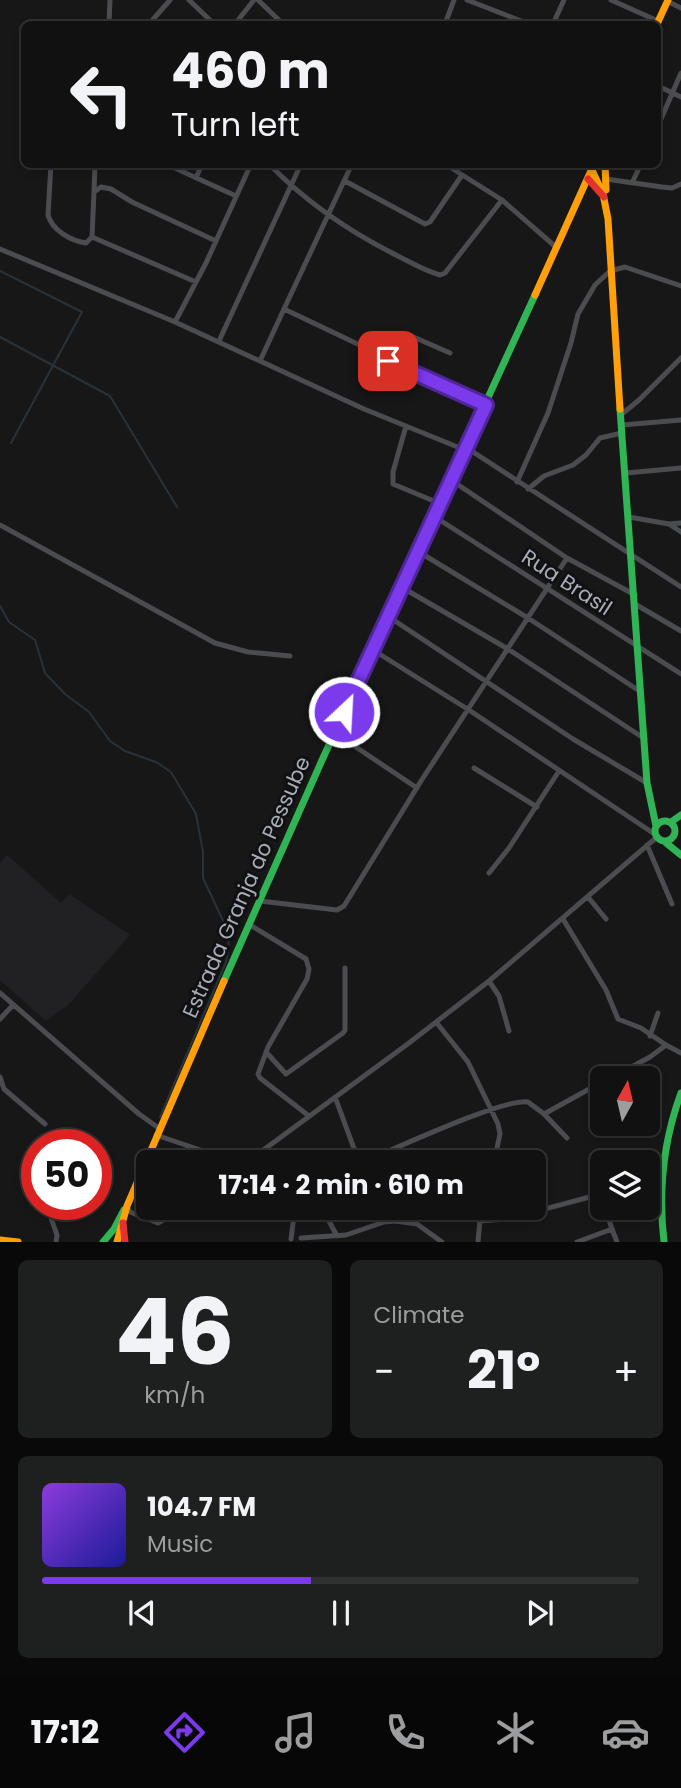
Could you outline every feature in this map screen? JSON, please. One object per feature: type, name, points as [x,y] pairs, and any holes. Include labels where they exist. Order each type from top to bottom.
[{"type":"main road","points":[[659,21],[668,0]]},
{"type":"main road","points":[[593,168],[604,195]]},
{"type":"main road","name":"Estrada Granja do Pessube","points":[[117,1242],[127,1206],[158,1132],[260,901],[593,168]]},
{"type":"main road","points":[[605,168],[604,195],[648,783],[658,834],[680,854]]},
{"type":"main road","points":[[588,179],[604,195]]},
{"type":"main road","points":[[580,194],[589,191],[604,195]]},
{"type":"main road","points":[[651,805],[676,832],[680,854]]},
{"type":"main road","points":[[658,834],[668,821],[681,815]]},
{"type":"main road","points":[[658,834],[673,839],[681,822]]},
{"type":"main road","points":[[664,1242],[661,1220],[666,1137],[681,1093]]},
{"type":"main road","name":"Estrada Granja do Pessube","points":[[103,1242],[127,1206]]},
{"type":"main road","points":[[122,1223],[125,1242]]},
{"type":"main road","points":[[0,1240],[18,1242]]},
{"type":"street","points":[[109,21],[110,0]]},
{"type":"street","points":[[152,21],[170,0]]},
{"type":"street","points":[[189,0],[211,21]]},
{"type":"street","points":[[238,21],[256,0],[280,21]]},
{"type":"street","points":[[446,21],[454,0]]},
{"type":"street","points":[[467,0],[521,21]]},
{"type":"street","points":[[554,21],[564,0]]},
{"type":"street","points":[[611,0],[654,21]]},
{"type":"street","points":[[668,0],[681,8]]},
{"type":"street","points":[[661,118],[681,73]]},
{"type":"street","points":[[661,88],[681,97]]},
{"type":"street","points":[[51,168],[50,221],[75,241],[86,243],[92,237],[95,168]]},
{"type":"street","points":[[175,168],[236,197]]},
{"type":"street","points":[[196,178],[200,168]]},
{"type":"street","points":[[175,322],[249,168]]},
{"type":"street","points":[[273,168],[329,216],[372,243],[440,275],[445,273],[502,200]]},
{"type":"street","points":[[219,341],[299,168]]},
{"type":"street","points":[[260,362],[350,168]]},
{"type":"street","points":[[451,168],[502,200],[557,248]]},
{"type":"street","points":[[632,183],[638,168]]},
{"type":"street","points":[[345,181],[425,224],[430,222],[462,175]]},
{"type":"street","points":[[606,179],[672,188],[681,184]]},
{"type":"street","points":[[94,192],[101,187],[111,189],[132,202],[216,240]]},
{"type":"street","points":[[92,237],[196,282]]},
{"type":"street","points":[[0,249],[219,341],[260,362],[406,426],[466,449],[681,587]]},
{"type":"street","points":[[517,482],[548,413],[578,314],[595,285],[610,271],[625,267],[681,286]]},
{"type":"street","points":[[284,309],[388,361],[486,405]]},
{"type":"street","points":[[388,361],[409,335],[450,353]]},
{"type":"street","points":[[622,414],[681,358]]},
{"type":"street","points":[[528,489],[544,476],[573,465],[586,455],[600,438],[623,429],[681,420]]},
{"type":"street","points":[[406,426],[393,472],[393,484],[441,504]]},
{"type":"street","points":[[626,473],[681,468]]},
{"type":"street","points":[[452,480],[567,558],[635,594]]},
{"type":"street","name":"Rua Brasil","points":[[435,517],[681,674]]},
{"type":"street","points":[[629,517],[669,524],[681,523]]},
{"type":"street","points":[[669,524],[681,532]]},
{"type":"street","points":[[0,525],[215,643],[248,652],[290,656]]},
{"type":"street","points":[[419,552],[528,618],[641,692]]},
{"type":"street","points":[[260,901],[341,909],[567,558]]},
{"type":"street","points":[[403,588],[508,649],[645,739]]},
{"type":"street","points":[[635,604],[681,631]]},
{"type":"street","points":[[389,617],[573,739],[648,783]]},
{"type":"street","points":[[263,1150],[489,981],[658,834],[373,650]]},
{"type":"street","points":[[335,733],[417,788]]},
{"type":"street","points":[[474,768],[537,807]]},
{"type":"street","points":[[489,873],[537,807],[559,771]]},
{"type":"street","points":[[647,845],[672,904]]},
{"type":"street","points":[[588,897],[606,919]]},
{"type":"street","points":[[563,919],[606,990],[618,1019],[641,1028],[681,1053]]},
{"type":"street","points":[[250,925],[306,959],[309,964],[307,979],[266,1052],[258,1072],[260,1078],[309,1116]]},
{"type":"street","points":[[266,1052],[286,1074],[343,1033],[345,968]]},
{"type":"street","points":[[489,981],[499,996],[509,1031]]},
{"type":"street","points":[[0,993],[158,1132],[201,1150]]},
{"type":"street","points":[[0,1019],[13,1005]]},
{"type":"street","points":[[650,1036],[658,1013]]},
{"type":"street","points":[[436,1022],[468,1062],[492,1109],[500,1134],[497,1150]]},
{"type":"street","points":[[634,1066],[666,1045]]},
{"type":"street","points":[[0,1077],[5,1089],[45,1124]]},
{"type":"street","points":[[544,1114],[590,1089]]},
{"type":"street","points":[[335,1097],[356,1150]]},
{"type":"street","points":[[391,1150],[492,1109],[522,1101],[528,1102],[544,1114],[567,1138]]},
{"type":"street","points":[[478,1242],[479,1221],[507,1219],[590,1198]]},
{"type":"street","points":[[127,1206],[136,1214]]},
{"type":"street","points":[[52,1220],[57,1236],[56,1242]]},
{"type":"street","points":[[291,1240],[294,1220]]},
{"type":"street","points":[[329,1220],[337,1236]]},
{"type":"street","points":[[609,1220],[617,1242]]},
{"type":"street","points":[[301,1238],[346,1236],[384,1222],[395,1221],[416,1224],[442,1242]]},
{"type":"street","points":[[577,1242],[612,1229]]},
{"type":"shaded area","points":[[7,855],[61,903],[69,894],[130,935],[68,1005],[46,1021],[0,980],[0,863]]},
{"type":"waterway","points":[[0,271],[82,312],[11,443]]},
{"type":"waterway","points":[[0,337],[110,396],[177,507]]},
{"type":"waterway","points":[[0,606],[9,622],[35,640],[45,673],[65,694],[89,712],[110,741],[125,751],[156,762],[171,772],[196,814],[203,852],[203,878],[225,925],[229,946],[226,962],[160,1117]]},
{"type":"traffic: fast","points":[[224,981],[535,295]]},
{"type":"traffic: fast","points":[[620,409],[647,783],[656,826]]},
{"type":"traffic: fast","points":[[671,822],[681,815]]},
{"type":"traffic: fast","points":[[661,821],[669,821],[675,831],[669,841],[661,841],[655,835],[655,827],[661,821]]},
{"type":"traffic: fast","points":[[665,842],[681,855]]},
{"type":"traffic: fast","points":[[664,1242],[662,1185],[666,1148],[681,1093]]},
{"type":"traffic: fast","points":[[103,1242],[124,1210]]},
{"type":"traffic: slow","points":[[658,21],[668,0]]},
{"type":"traffic: slow","points":[[535,295],[592,168]]},
{"type":"traffic: slow","points":[[605,168],[606,190]]},
{"type":"traffic: slow","points":[[592,170],[603,194],[608,219],[620,409]]},
{"type":"traffic: slow","points":[[117,1242],[127,1206],[224,981]]},
{"type":"traffic: slow","points":[[0,1240],[18,1242]]},
{"type":"traffic: jam","points":[[588,179],[604,197]]},
{"type":"traffic: jam","points":[[123,1223],[125,1242]]},
{"type":"route","points":[[344,712],[486,405],[388,361]]}]
